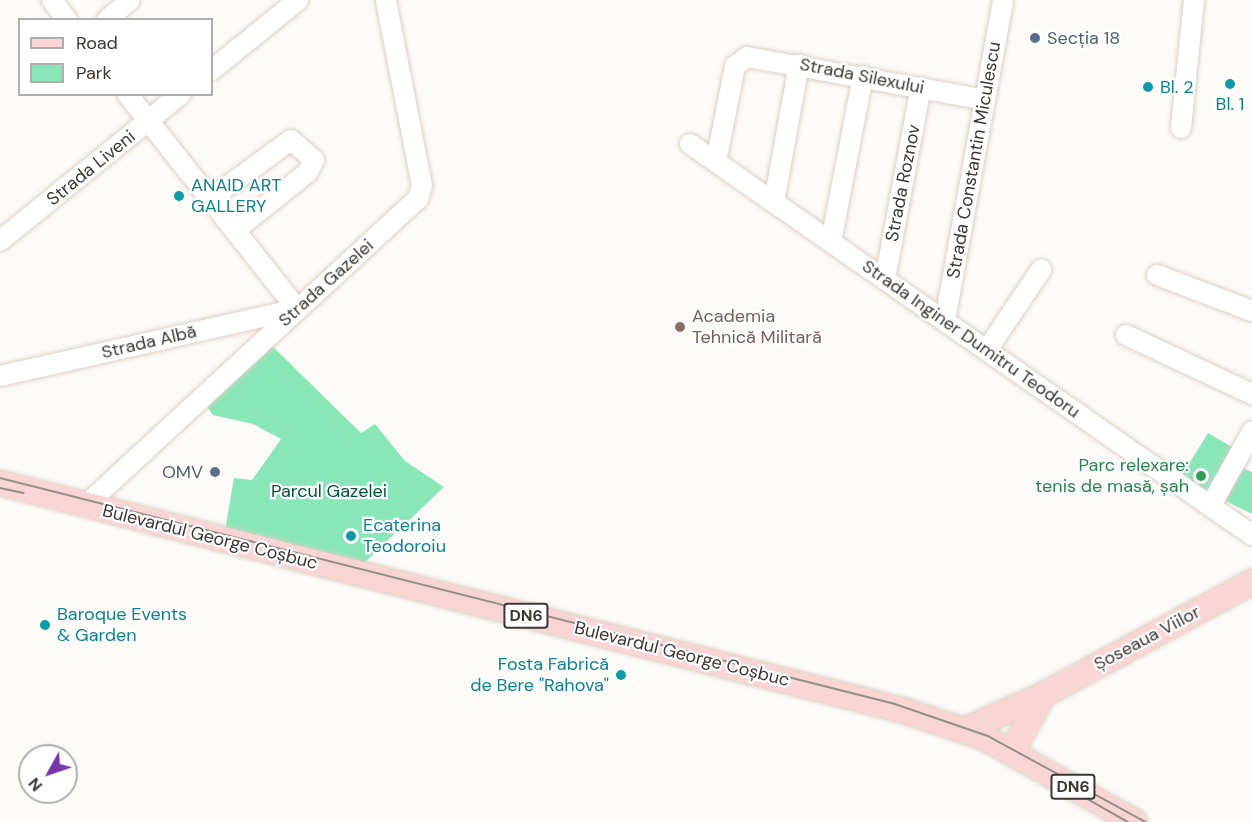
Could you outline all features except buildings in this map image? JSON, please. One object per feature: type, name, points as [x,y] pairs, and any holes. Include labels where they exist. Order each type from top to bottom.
[{"type":"main road","name":"Bulevardul George Coșbuc","points":[[0,483],[836,692],[965,730],[1012,752],[1135,822]]},
{"type":"main road","name":"Șoseaua Viilor","points":[[965,730],[1043,695],[1252,582]]},
{"type":"main road","points":[[1012,752],[1043,695]]},
{"type":"street","points":[[52,0],[66,18]]},
{"type":"street","points":[[109,18],[130,0]]},
{"type":"street","points":[[213,69],[298,0]]},
{"type":"street","name":"Strada Gazelei","points":[[86,505],[418,199],[422,186],[386,0]]},
{"type":"street","name":"Strada Constantin Miculescu","points":[[945,320],[1003,0]]},
{"type":"street","points":[[1181,128],[1194,0]]},
{"type":"street","name":"Strada Silexului","points":[[716,162],[740,60],[752,57],[985,100]]},
{"type":"street","points":[[774,202],[799,64]]},
{"type":"street","points":[[831,242],[863,76]]},
{"type":"street","name":"Strada Roznov","points":[[885,279],[921,87]]},
{"type":"street","points":[[129,96],[297,309]]},
{"type":"street","name":"Strada Liveni","points":[[0,241],[179,96]]},
{"type":"street","points":[[210,199],[291,140],[314,160],[307,173],[235,230]]},
{"type":"street","name":"Strada Inginer Dumitru Teodoru","points":[[690,144],[1252,535]]},
{"type":"street","points":[[987,350],[1041,270]]},
{"type":"street","points":[[1157,275],[1252,311]]},
{"type":"street","name":"Strada Albă","points":[[0,376],[297,309]]},
{"type":"street","points":[[1126,335],[1252,394]]},
{"type":"street","points":[[1211,505],[1252,432]]},
{"type":"green space","name":"Parcul Gazelei","points":[[264,338],[361,433],[375,424],[405,461],[444,487],[362,565],[225,530],[234,478],[252,480],[281,439],[253,424],[213,415],[200,397]]},
{"type":"green space","points":[[1208,433],[1237,450],[1211,495],[1181,477]]},
{"type":"green space","points":[[1242,468],[1252,472],[1252,514],[1224,500]]},
{"type":"tram line","points":[[0,478],[895,704],[988,736],[1146,822]]},
{"type":"tram line","points":[[0,488],[23,493]]},
{"type":"tram line","points":[[1084,797],[1128,822]]},
{"type":"place","name":"Secția 18","points":[[1035,38]]},
{"type":"place","name":"Bl. 1","points":[[1230,84]]},
{"type":"place","name":"Bl. 2","points":[[1148,87]]},
{"type":"place","name":"ANAID ART GALLERY","points":[[179,196]]},
{"type":"place","name":"Academia Tehnică Militară","points":[[680,327]]},
{"type":"place","name":"OMV","points":[[215,472]]},
{"type":"place","name":"Parc relexare: tenis de masă, șah","points":[[1201,476]]},
{"type":"place","name":"Ecaterina Teodoroiu","points":[[351,536]]},
{"type":"place","name":"Baroque Events & Garden","points":[[45,625]]},
{"type":"place","name":"Fosta Fabrică de Bere \"Rahova\"","points":[[621,675]]}]
